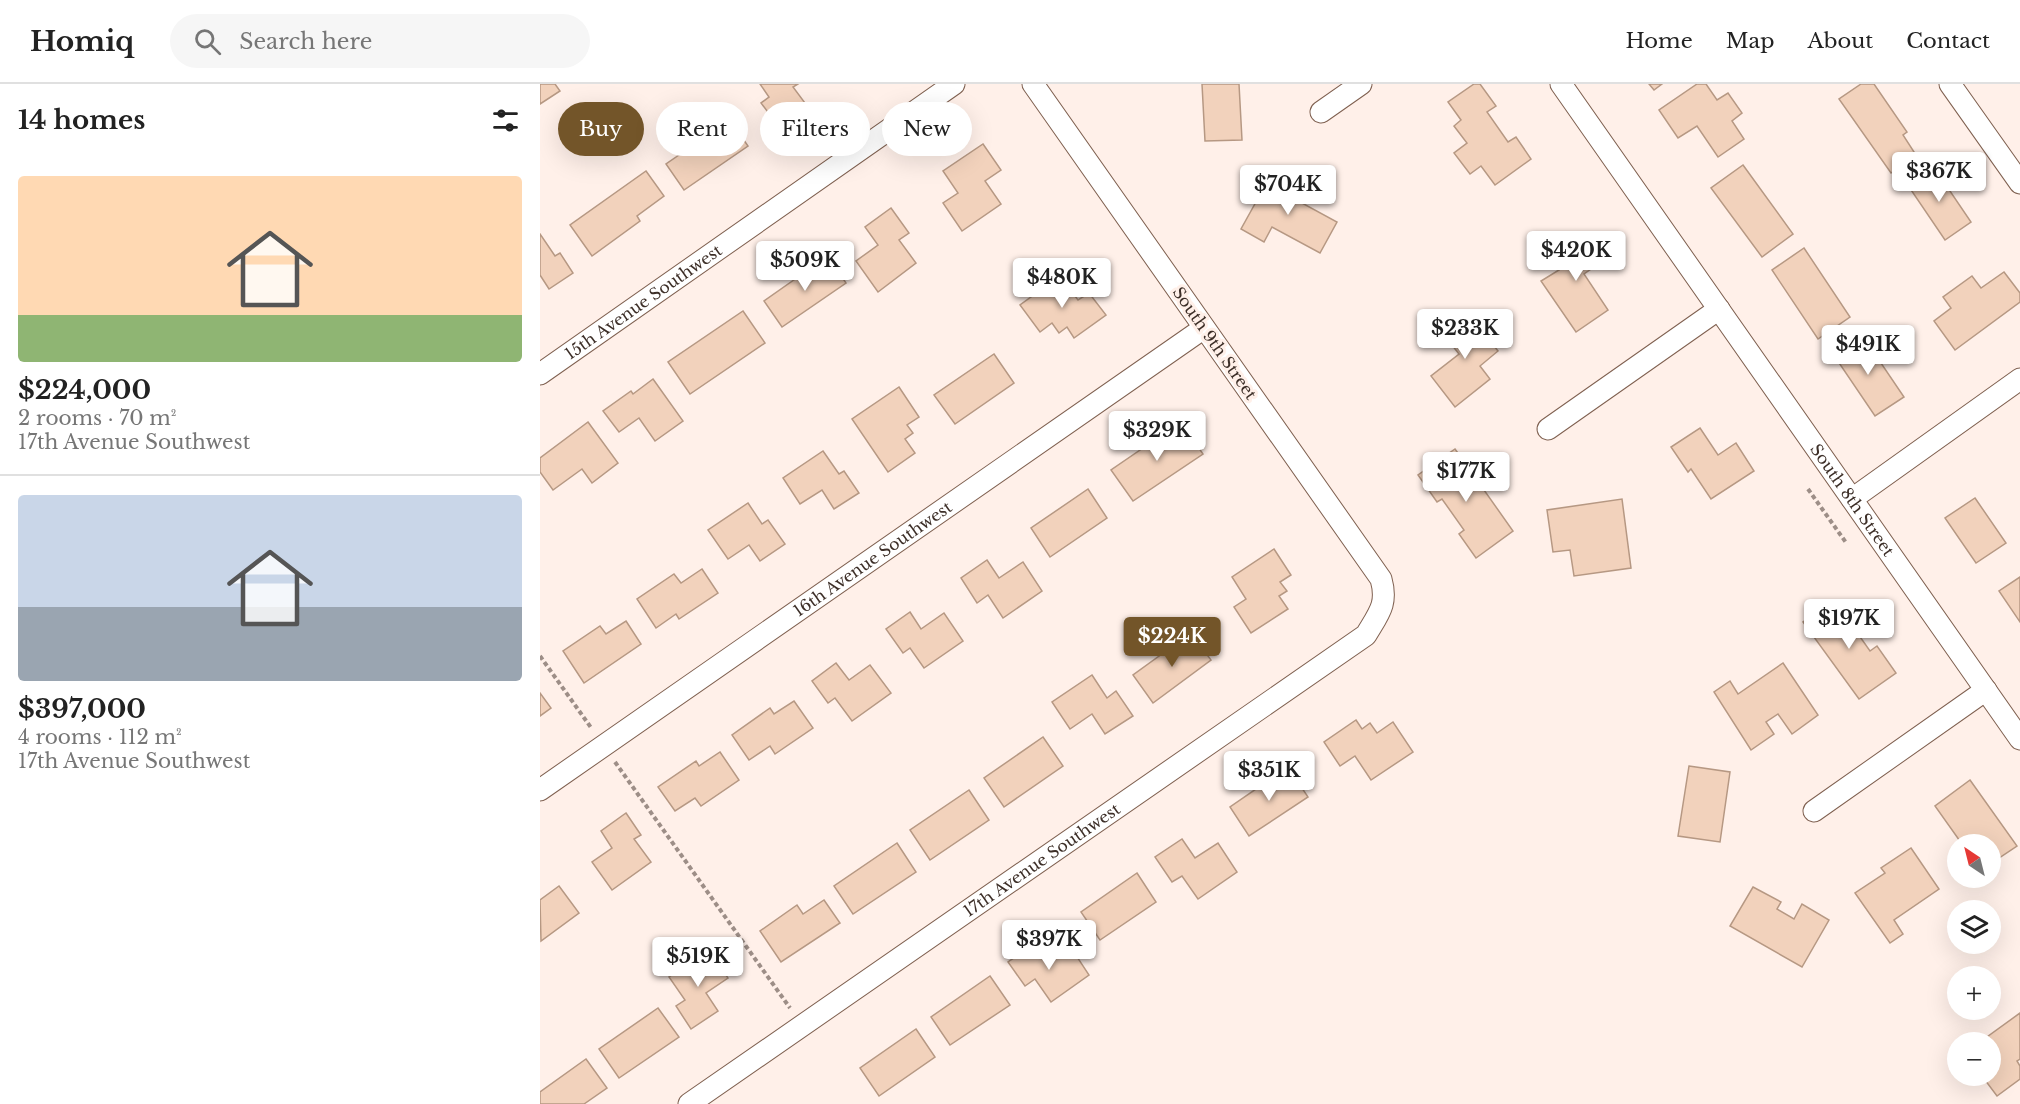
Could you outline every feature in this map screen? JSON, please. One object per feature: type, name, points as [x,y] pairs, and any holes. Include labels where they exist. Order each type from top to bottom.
[{"type":"street","name":"15th Avenue Southwest","points":[[540,374],[954,84]]},
{"type":"street","name":"South 9th Street","points":[[1032,84],[1381,579],[1384,606]]},
{"type":"street","points":[[1322,112],[1361,84]]},
{"type":"street","name":"South 8th Street","points":[[1561,84],[2020,739]]},
{"type":"street","points":[[1950,84],[2020,183]]},
{"type":"street","points":[[1548,429],[1719,309]]},
{"type":"street","name":"16th Avenue Southwest","points":[[540,790],[1204,328]]},
{"type":"street","points":[[1851,500],[2020,380]]},
{"type":"street","name":"17th Avenue Southwest","points":[[689,1104],[1366,635],[1384,606]]},
{"type":"street","points":[[1814,811],[1986,690]]},
{"type":"path","points":[[1808,489],[1847,544]]},
{"type":"path","points":[[540,656],[803,1025]]},
{"type":"building","points":[[540,84],[555,84],[560,91],[540,104]]},
{"type":"building","points":[[760,84],[798,84],[793,87],[804,102],[762,102],[769,97]]},
{"type":"building","points":[[1202,84],[1239,84],[1242,140],[1205,141]]},
{"type":"building","points":[[1474,84],[1480,84],[1496,106],[1487,112],[1508,142],[1516,137],[1531,159],[1495,185],[1481,166],[1470,174],[1454,153],[1467,143],[1454,126],[1461,120],[1448,102]]},
{"type":"building","points":[[1649,84],[1662,84],[1654,90]]},
{"type":"building","points":[[1697,84],[1706,84],[1717,100],[1728,93],[1742,113],[1732,121],[1744,139],[1718,157],[1697,126],[1678,138],[1659,110]]},
{"type":"building","points":[[1861,84],[1874,84],[1907,132],[1903,135],[1916,155],[1891,173],[1839,99]]},
{"type":"building","points":[[983,144],[1001,170],[985,181],[1001,204],[962,231],[943,203],[958,193],[943,171],[965,156],[972,156],[972,151]]},
{"type":"building","points":[[678,156],[733,156],[684,190],[666,164]]},
{"type":"building","points":[[1743,165],[1793,234],[1762,257],[1711,188]]},
{"type":"building","points":[[1933,166],[1971,222],[1945,240],[1907,184]]},
{"type":"building","points":[[646,171],[664,196],[637,216],[640,221],[592,256],[570,225]]},
{"type":"building","points":[[1271,175],[1305,193],[1300,202],[1337,222],[1320,253],[1272,227],[1264,242],[1241,229]]},
{"type":"building","points":[[891,208],[909,233],[899,240],[916,263],[878,292],[856,261],[878,245],[865,227]]},
{"type":"building","points":[[1585,232],[1604,260],[1584,274],[1608,310],[1576,332],[1541,281],[1559,270],[1549,256]]},
{"type":"building","points":[[540,234],[555,256],[560,253],[573,273],[549,289],[540,275]]},
{"type":"building","points":[[1804,248],[1850,317],[1818,339],[1772,270]]},
{"type":"building","points":[[828,256],[846,283],[782,327],[764,301]]},
{"type":"building","points":[[2004,272],[2020,293],[2020,302],[1955,350],[1934,321],[1951,308],[1943,297],[1972,276],[1981,288]]},
{"type":"building","points":[[1060,276],[1078,300],[1089,293],[1106,315],[1074,338],[1067,327],[1059,333],[1052,323],[1040,332],[1020,305]]},
{"type":"building","points":[[743,311],[765,343],[690,394],[668,362]]},
{"type":"building","points":[[1466,311],[1498,351],[1480,366],[1490,379],[1455,407],[1431,376],[1459,354],[1441,331]]},
{"type":"building","points":[[1862,335],[1904,397],[1875,416],[1833,354]]},
{"type":"building","points":[[994,354],[1014,383],[955,424],[934,395]]},
{"type":"building","points":[[653,379],[683,421],[655,441],[639,418],[619,432],[603,411],[631,391],[633,394]]},
{"type":"building","points":[[899,387],[919,417],[907,425],[913,433],[905,439],[915,453],[888,472],[852,419]]},
{"type":"building","points":[[588,422],[618,463],[592,483],[582,469],[553,490],[540,472],[540,458]]},
{"type":"building","points":[[1181,422],[1203,454],[1133,501],[1111,470]]},
{"type":"building","points":[[1700,428],[1718,455],[1736,443],[1754,471],[1711,499],[1691,469],[1688,472],[1671,447]]},
{"type":"building","points":[[1455,449],[1513,531],[1476,558],[1459,534],[1464,530],[1442,499],[1437,502],[1418,475]]},
{"type":"building","points":[[823,451],[839,474],[844,471],[859,493],[834,509],[822,490],[800,504],[783,478]]},
{"type":"building","points":[[1088,489],[1107,518],[1050,557],[1031,528]]},
{"type":"building","points":[[1975,498],[2006,543],[1976,563],[1945,518]]},
{"type":"building","points":[[1622,499],[1631,568],[1574,576],[1570,550],[1553,552],[1547,510]]},
{"type":"building","points":[[748,503],[762,524],[768,520],[785,544],[760,561],[749,545],[728,559],[708,530]]},
{"type":"building","points":[[1274,549],[1291,575],[1280,582],[1287,591],[1279,596],[1288,609],[1251,633],[1234,607],[1246,599],[1232,577]]},
{"type":"building","points":[[987,560],[999,578],[1023,562],[1042,591],[1003,618],[988,595],[977,603],[961,578]]},
{"type":"building","points":[[702,569],[718,593],[679,619],[676,614],[656,628],[637,599],[674,574],[681,583]]},
{"type":"building","points":[[2020,577],[2020,622],[1999,591]]},
{"type":"building","points":[[1834,600],[1870,651],[1877,646],[1896,673],[1859,699],[1803,622]]},
{"type":"building","points":[[910,612],[921,629],[944,613],[963,641],[924,668],[910,648],[903,653],[886,629]]},
{"type":"building","points":[[626,621],[641,644],[584,683],[563,651],[600,626],[606,634]]},
{"type":"building","points":[[1191,633],[1211,660],[1153,703],[1133,675]]},
{"type":"building","points":[[836,663],[849,680],[870,665],[891,693],[852,721],[835,698],[828,703],[812,681]]},
{"type":"building","points":[[1783,663],[1818,715],[1792,734],[1778,714],[1766,722],[1774,734],[1751,750],[1714,692],[1730,681],[1738,694]]},
{"type":"building","points":[[1092,675],[1107,698],[1116,691],[1133,716],[1105,734],[1092,714],[1070,729],[1052,702]]},
{"type":"building","points":[[540,693],[551,708],[540,716]]},
{"type":"building","points":[[794,701],[813,728],[775,754],[770,746],[749,760],[732,735],[770,708],[774,714]]},
{"type":"building","points":[[1356,720],[1362,729],[1370,723],[1377,733],[1393,722],[1413,752],[1371,780],[1355,756],[1340,766],[1324,742]]},
{"type":"building","points":[[1043,737],[1063,766],[1004,807],[984,778]]},
{"type":"building","points":[[720,752],[739,780],[701,806],[695,798],[675,811],[658,787],[696,761],[699,766]]},
{"type":"building","points":[[1689,766],[1730,772],[1720,842],[1678,836]]},
{"type":"building","points":[[1288,767],[1308,797],[1249,836],[1230,807]]},
{"type":"building","points":[[1970,780],[2017,846],[2001,857],[2001,834],[1955,834],[1935,806]]},
{"type":"building","points":[[969,790],[989,820],[930,860],[910,830]]},
{"type":"building","points":[[626,813],[641,835],[634,839],[651,862],[612,890],[592,862],[612,848],[601,831]]},
{"type":"building","points":[[1182,839],[1195,858],[1218,843],[1237,872],[1198,899],[1182,876],[1172,882],[1155,857]]},
{"type":"building","points":[[897,843],[916,872],[853,914],[834,886]]},
{"type":"building","points":[[1911,848],[1939,889],[1894,920],[1903,934],[1890,943],[1855,893],[1885,873],[1881,868]]},
{"type":"building","points":[[1137,873],[1156,902],[1100,940],[1081,912]]},
{"type":"building","points":[[559,886],[579,913],[541,941],[540,900]]},
{"type":"building","points":[[1753,887],[1781,902],[1777,909],[1794,919],[1802,904],[1829,920],[1802,967],[1730,926]]},
{"type":"building","points":[[824,900],[840,923],[781,962],[760,931],[797,905],[803,914]]},
{"type":"building","points":[[1035,943],[1048,962],[1070,946],[1089,975],[1051,1002],[1035,979],[1025,986],[1008,962]]},
{"type":"building","points":[[709,950],[728,978],[706,993],[718,1011],[691,1029],[676,1006],[685,1000],[669,977]]},
{"type":"building","points":[[990,976],[1010,1005],[950,1045],[931,1017]]},
{"type":"building","points":[[658,1008],[679,1037],[619,1078],[599,1049]]},
{"type":"building","points":[[2020,1013],[2020,1059],[2017,1061],[2020,1066],[2020,1079],[1997,1096],[1990,1086],[2001,1086],[2001,1032],[1994,1032]]},
{"type":"building","points":[[916,1029],[935,1057],[879,1096],[860,1068]]},
{"type":"building","points":[[586,1059],[607,1088],[584,1104],[540,1104],[540,1092]]}]
